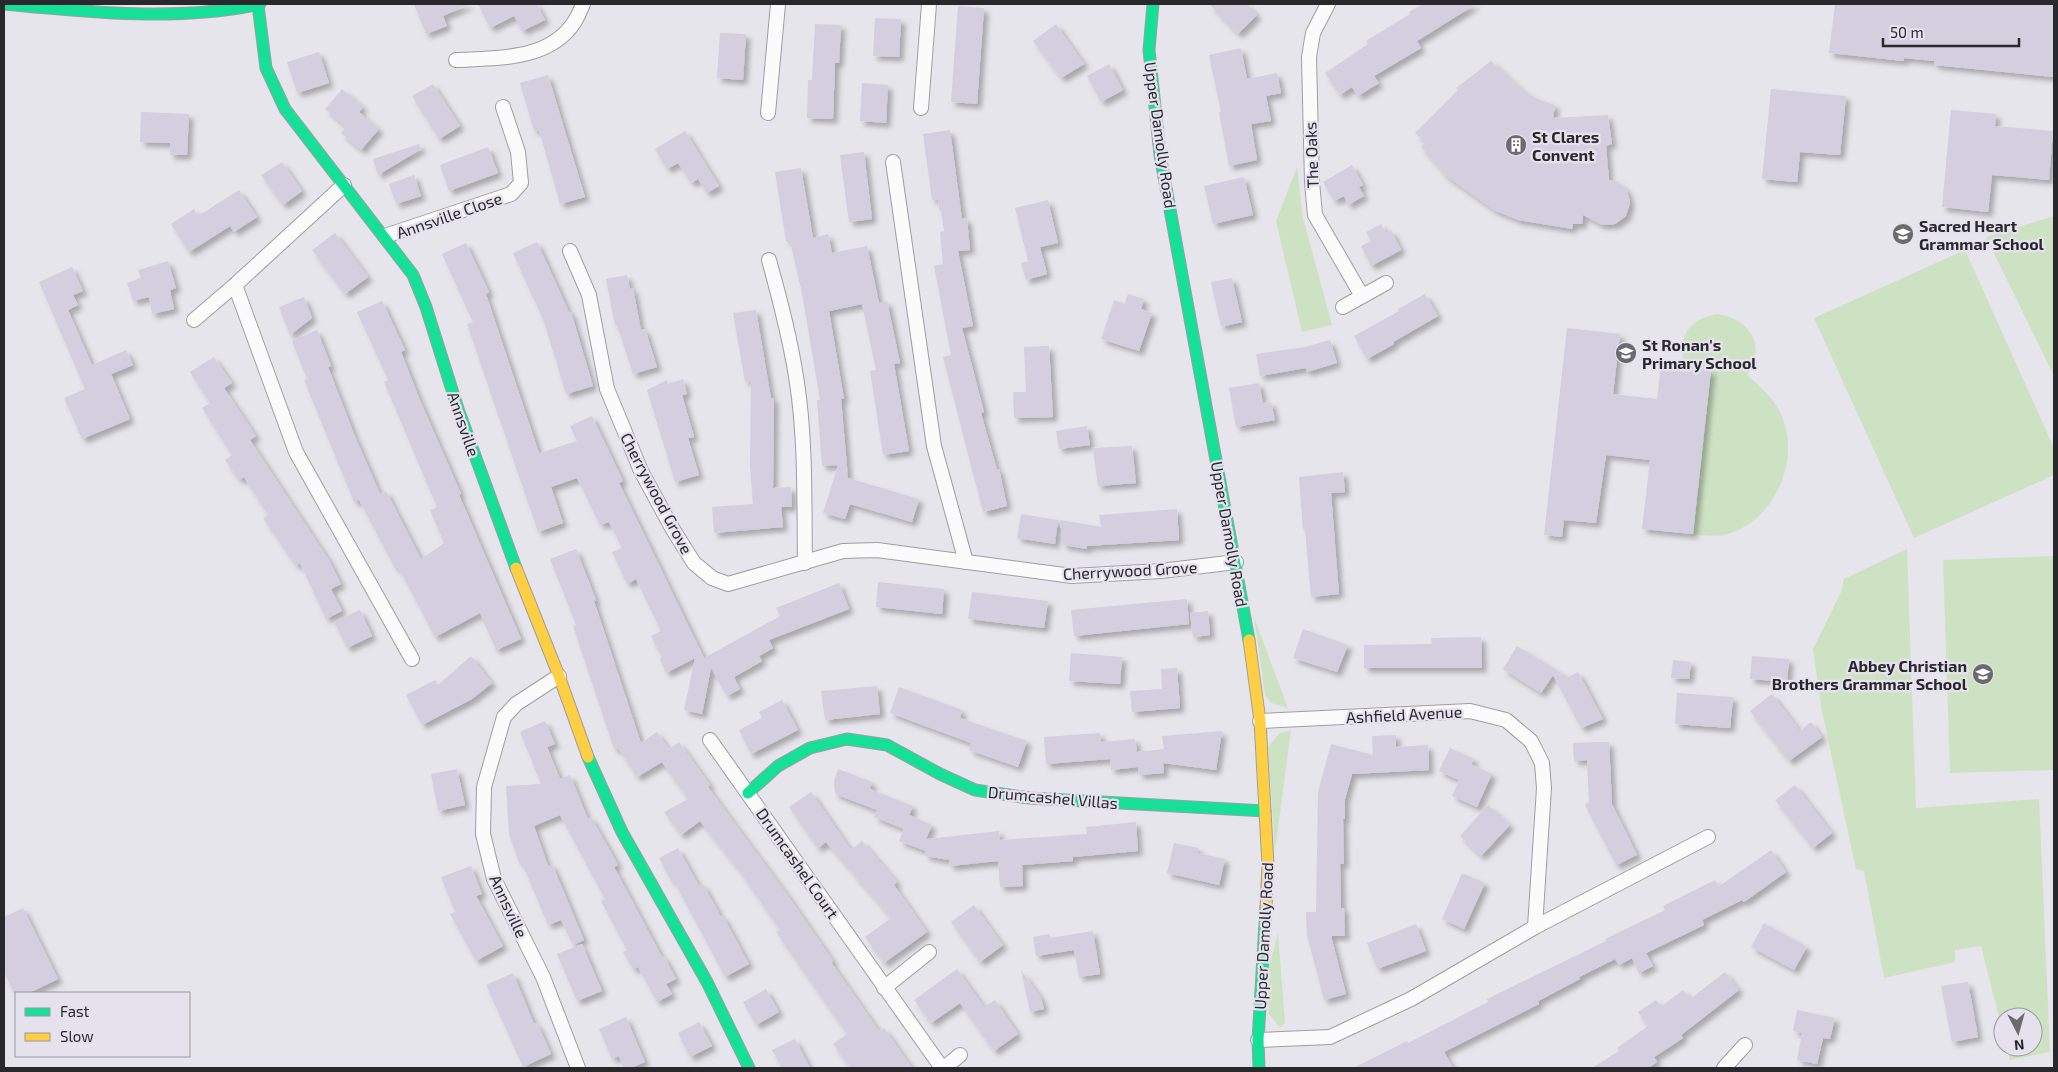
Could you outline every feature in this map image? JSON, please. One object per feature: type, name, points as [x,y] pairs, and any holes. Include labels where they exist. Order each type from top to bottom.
[{"type":"street","points":[[4,4],[96,13],[142,14],[194,12],[259,4]]},
{"type":"street","name":"Annsville","points":[[259,4],[266,68],[285,110],[413,274],[426,307],[458,409],[500,527],[559,676],[591,764],[622,832],[707,982],[749,1068]]},
{"type":"street","points":[[456,60],[514,57],[552,44],[575,22],[583,4]]},
{"type":"street","points":[[768,113],[778,4]]},
{"type":"street","points":[[921,108],[929,4]]},
{"type":"street","name":"Upper Damolly Road","points":[[1153,4],[1149,50],[1160,155],[1236,562],[1260,721],[1268,865],[1258,1040],[1259,1068]]},
{"type":"street","name":"The Oaks","points":[[1328,4],[1313,33],[1309,57],[1314,215],[1362,296]]},
{"type":"street","name":"Annsville Close","points":[[385,236],[511,194],[521,183],[518,152],[503,107]]},
{"type":"street","points":[[892,162],[934,446],[966,562]]},
{"type":"street","points":[[194,320],[344,186]]},
{"type":"street","name":"Cherrywood Grove","points":[[570,251],[590,295],[607,390],[616,415],[641,471],[672,528],[694,563],[712,578],[728,584],[843,551],[877,550],[1072,576],[1161,571],[1236,562]]},
{"type":"street","points":[[769,260],[791,345],[797,384],[803,439],[805,563]]},
{"type":"street","points":[[1343,307],[1386,283]]},
{"type":"street","points":[[235,285],[296,452],[412,659]]},
{"type":"street","name":"Annsville","points":[[559,676],[516,704],[504,717],[484,787],[483,834],[494,879],[543,977],[578,1068]]},
{"type":"street","name":"Ashfield Avenue","points":[[1260,721],[1470,711],[1506,720],[1531,741],[1542,763],[1544,788],[1534,927]]},
{"type":"street","name":"Drumcashel Villas","points":[[748,793],[778,766],[810,748],[847,739],[887,745],[940,774],[975,790],[1029,798],[1265,811]]},
{"type":"street","name":"Drumcashel Court","points":[[710,740],[884,988],[943,1068],[960,1055]]},
{"type":"street","points":[[1258,1040],[1330,1037],[1411,999],[1534,927],[1708,837]]},
{"type":"street","points":[[884,988],[929,952]]},
{"type":"street","points":[[1724,1068],[1746,1045]]},
{"type":"green space","points":[[1297,167],[1303,218],[1332,325],[1302,332],[1276,221]]},
{"type":"green space","points":[[2054,216],[2054,376],[1986,237]]},
{"type":"green space","points":[[1965,250],[2054,448],[2054,475],[1914,538],[1814,318]]},
{"type":"green space","points":[[1717,314],[1738,321],[1752,335],[1756,354],[1747,375],[1769,396],[1778,408],[1788,439],[1788,457],[1784,475],[1768,506],[1741,529],[1724,535],[1713,536],[1693,534],[1711,370],[1684,367],[1682,347],[1691,326],[1706,317]]},
{"type":"green space","points":[[1907,549],[1916,808],[2039,799],[2050,1052],[2043,1053],[2043,1007],[1996,1007],[1981,946],[1955,950],[1955,962],[1884,978],[1864,871],[1856,869],[1822,712],[1813,649],[1841,592],[1844,579]]},
{"type":"green space","points":[[2054,556],[2054,770],[1950,773],[1943,560]]},
{"type":"green space","points":[[1254,617],[1288,708],[1271,703],[1265,695]]},
{"type":"green space","points":[[1291,730],[1275,851],[1268,747],[1280,733]]},
{"type":"green space","points":[[1278,932],[1285,1023],[1280,1028],[1269,1014],[1265,983]]},
{"type":"green space","points":[[2009,1057],[2025,1057],[2010,1060]]},
{"type":"building","points":[[414,4],[470,4],[443,16],[447,26],[426,34]]},
{"type":"building","points":[[478,4],[540,4],[537,5],[545,20],[522,31],[514,16],[490,28]]},
{"type":"building","points":[[1209,4],[1247,4],[1257,15],[1238,34]]},
{"type":"building","points":[[1423,4],[1476,4],[1417,41],[1421,48],[1374,76],[1379,83],[1358,96],[1352,87],[1340,95],[1325,73],[1368,44],[1366,41]]},
{"type":"building","points":[[1835,4],[2054,4],[2054,77],[1934,65],[1934,61],[1904,58],[1904,61],[1829,53]]},
{"type":"building","points":[[958,6],[984,8],[977,104],[951,102]]},
{"type":"building","points":[[875,18],[901,19],[899,57],[873,56]]},
{"type":"building","points":[[815,24],[841,25],[839,63],[835,63],[833,119],[807,118],[808,80],[812,80]]},
{"type":"building","points":[[1056,24],[1084,64],[1061,78],[1033,41]]},
{"type":"building","points":[[720,33],[746,34],[743,80],[717,78]]},
{"type":"building","points":[[1241,48],[1247,79],[1277,73],[1281,93],[1266,96],[1271,121],[1251,124],[1257,160],[1229,166],[1219,112],[1221,112],[1209,55]]},
{"type":"building","points":[[319,52],[329,83],[297,93],[287,62]]},
{"type":"building","name":"St Clares Convent","points":[[1491,61],[1524,91],[1539,100],[1555,105],[1553,118],[1608,115],[1612,144],[1606,146],[1609,180],[1617,181],[1627,190],[1630,203],[1626,216],[1615,224],[1602,225],[1583,215],[1582,224],[1573,224],[1572,229],[1518,220],[1494,210],[1446,176],[1421,147],[1425,142],[1415,133],[1458,90],[1456,88]]},
{"type":"building","points":[[1109,64],[1123,90],[1101,102],[1087,76]]},
{"type":"building","points":[[548,75],[585,197],[560,204],[539,130],[534,131],[520,83]]},
{"type":"building","points":[[862,83],[888,85],[886,123],[860,121]]},
{"type":"building","points":[[433,84],[460,126],[439,139],[412,96]]},
{"type":"building","points":[[342,89],[363,107],[359,112],[379,129],[361,150],[341,133],[346,127],[325,109]]},
{"type":"building","points":[[1771,89],[1846,96],[1840,155],[1800,152],[1797,182],[1762,179]]},
{"type":"building","points":[[1951,110],[1996,114],[1995,126],[2053,131],[2049,180],[1992,175],[1988,212],[1942,207]]},
{"type":"building","points":[[141,112],[189,114],[187,155],[170,155],[170,143],[140,142]]},
{"type":"building","points":[[950,130],[962,219],[967,218],[970,250],[958,251],[973,326],[962,328],[984,412],[981,413],[997,470],[999,469],[1007,506],[983,512],[943,357],[951,355],[934,266],[943,264],[940,232],[944,231],[938,199],[932,200],[923,134]]},
{"type":"building","points":[[685,131],[719,186],[707,193],[698,179],[691,183],[678,163],[667,169],[655,149]]},
{"type":"building","points":[[419,144],[421,149],[378,175],[373,159]]},
{"type":"building","points":[[488,147],[498,173],[449,191],[440,165]]},
{"type":"building","points":[[864,152],[872,219],[849,222],[840,155]]},
{"type":"building","points":[[282,162],[302,191],[283,205],[261,175]]},
{"type":"building","points":[[1352,165],[1363,185],[1359,187],[1364,196],[1348,205],[1344,196],[1334,201],[1323,182]]},
{"type":"building","points":[[801,168],[813,238],[828,234],[832,253],[867,246],[879,303],[887,301],[900,363],[894,364],[909,451],[883,455],[870,371],[876,370],[862,304],[829,311],[844,399],[841,399],[848,478],[919,499],[912,522],[850,504],[845,519],[823,513],[838,465],[822,466],[817,400],[820,400],[802,293],[790,241],[786,241],[775,172]]},
{"type":"building","points":[[414,175],[421,196],[396,204],[389,184]]},
{"type":"building","points":[[1244,177],[1253,215],[1213,224],[1204,186]]},
{"type":"building","points":[[239,190],[257,217],[234,232],[230,226],[189,252],[171,224],[194,209],[198,216]]},
{"type":"building","points":[[1048,200],[1058,243],[1040,247],[1047,274],[1026,280],[1021,263],[1028,261],[1015,208]]},
{"type":"building","points":[[1381,224],[1386,233],[1391,230],[1401,250],[1371,266],[1361,246],[1371,241],[1366,232]]},
{"type":"building","points":[[335,233],[368,277],[345,294],[312,250]]},
{"type":"building","points":[[537,242],[569,312],[571,312],[593,386],[566,394],[544,322],[513,253]]},
{"type":"building","points":[[466,243],[489,292],[486,294],[539,453],[577,441],[570,426],[592,416],[623,481],[619,483],[704,658],[780,616],[776,608],[839,583],[849,609],[769,640],[773,648],[759,656],[762,661],[734,677],[740,689],[727,696],[711,668],[702,714],[684,710],[695,658],[666,673],[660,659],[662,658],[651,636],[661,631],[636,579],[627,584],[612,552],[622,548],[609,522],[600,525],[577,478],[551,487],[563,523],[538,532],[467,324],[473,322],[442,254]]},
{"type":"building","points":[[168,261],[176,288],[170,290],[174,309],[152,314],[149,297],[133,301],[127,283],[141,278],[138,270]]},
{"type":"building","points":[[72,267],[83,291],[73,295],[78,305],[68,310],[92,365],[126,350],[133,365],[111,374],[130,419],[82,439],[64,398],[85,389],[39,282]]},
{"type":"building","points":[[627,275],[630,289],[633,288],[641,330],[645,329],[657,367],[633,374],[617,325],[615,325],[606,279]]},
{"type":"building","points":[[1232,278],[1242,322],[1221,327],[1211,282]]},
{"type":"building","points":[[1128,294],[1144,299],[1141,309],[1152,313],[1139,351],[1101,339],[1114,300],[1125,304]]},
{"type":"building","points":[[1425,294],[1438,316],[1367,359],[1354,336]]},
{"type":"building","points":[[304,297],[312,318],[290,335],[279,307]]},
{"type":"building","points":[[382,301],[405,350],[401,352],[419,398],[521,639],[496,650],[480,613],[435,637],[398,567],[395,568],[359,500],[354,502],[304,380],[307,379],[292,341],[317,330],[331,366],[328,367],[380,494],[386,491],[421,559],[444,543],[430,510],[437,507],[384,382],[388,380],[357,312]]},
{"type":"building","points":[[756,310],[771,398],[774,398],[773,488],[791,487],[792,507],[781,507],[783,527],[714,533],[712,507],[753,504],[750,467],[751,381],[745,382],[733,313]]},
{"type":"building","name":"St Ronan's Primary School","points":[[1567,328],[1620,334],[1613,394],[1657,399],[1661,365],[1711,370],[1693,534],[1642,529],[1650,460],[1606,455],[1596,523],[1564,520],[1562,537],[1544,535]]},
{"type":"building","points":[[1330,340],[1337,363],[1307,372],[1306,368],[1260,376],[1256,354],[1305,347]]},
{"type":"building","points":[[1049,346],[1053,417],[1014,418],[1013,392],[1026,392],[1024,347]]},
{"type":"building","points":[[214,357],[232,383],[224,388],[256,436],[250,440],[330,562],[341,584],[331,589],[342,611],[326,619],[300,563],[296,566],[263,518],[268,515],[244,477],[239,480],[225,460],[232,455],[202,408],[210,403],[190,372]]},
{"type":"building","points":[[683,379],[687,394],[682,395],[694,437],[688,438],[699,475],[675,482],[647,390],[667,380],[668,384]]},
{"type":"building","points":[[1259,383],[1263,403],[1271,402],[1275,420],[1236,427],[1229,388]]},
{"type":"building","points":[[1087,426],[1090,445],[1059,449],[1056,431]]},
{"type":"building","points":[[1132,446],[1136,483],[1098,486],[1093,448]]},
{"type":"building","points":[[1343,472],[1345,492],[1331,493],[1339,594],[1311,597],[1299,477]]},
{"type":"building","points":[[1177,509],[1179,540],[1087,546],[1087,549],[1063,545],[1060,520],[1101,527],[1099,515]]},
{"type":"building","points":[[1021,514],[1058,520],[1055,544],[1017,538]]},
{"type":"building","points":[[576,549],[596,600],[594,601],[641,743],[657,732],[669,749],[679,742],[710,785],[708,787],[791,900],[879,1031],[884,1028],[912,1068],[851,1068],[833,1044],[847,1034],[776,932],[780,930],[741,873],[700,821],[681,835],[664,812],[688,799],[662,762],[637,777],[618,748],[614,749],[573,626],[576,625],[550,559]]},
{"type":"building","points":[[878,582],[944,589],[942,614],[876,607]]},
{"type":"building","points":[[972,592],[1048,601],[1044,628],[968,619]]},
{"type":"building","points":[[1187,599],[1189,624],[1074,636],[1071,610]]},
{"type":"building","points":[[360,610],[372,636],[347,648],[334,622]]},
{"type":"building","points":[[1208,611],[1210,635],[1193,637],[1190,613]]},
{"type":"building","points":[[1303,629],[1348,645],[1337,672],[1293,658]]},
{"type":"building","points":[[1481,637],[1482,668],[1364,668],[1364,645],[1432,644],[1431,638]]},
{"type":"building","points":[[1517,646],[1568,677],[1578,672],[1603,719],[1581,728],[1553,675],[1541,693],[1503,669]]},
{"type":"building","points":[[1071,653],[1122,657],[1120,684],[1069,681]]},
{"type":"building","points":[[471,656],[492,683],[472,699],[422,725],[406,695],[435,680],[438,685]]},
{"type":"building","points":[[1752,656],[1789,659],[1787,682],[1750,679]]},
{"type":"building","points":[[1673,660],[1691,662],[1689,679],[1671,678]]},
{"type":"building","points":[[1177,668],[1180,708],[1132,712],[1130,691],[1162,689],[1161,669]]},
{"type":"building","points":[[877,686],[880,714],[825,720],[821,691]]},
{"type":"building","points":[[899,687],[962,710],[960,718],[1027,741],[1018,767],[969,750],[971,743],[890,713]]},
{"type":"building","points":[[1677,693],[1733,697],[1730,728],[1675,724]]},
{"type":"building","points":[[1772,694],[1800,731],[1811,722],[1822,737],[1789,761],[1750,711]]},
{"type":"building","points":[[782,700],[798,730],[751,754],[739,730],[762,718],[759,712]]},
{"type":"building","points":[[545,721],[555,744],[547,747],[560,779],[570,775],[588,819],[591,817],[618,865],[614,867],[662,957],[664,956],[676,979],[666,984],[672,994],[657,1002],[638,967],[633,969],[623,952],[627,950],[601,901],[605,899],[560,815],[534,826],[548,866],[552,864],[584,940],[573,945],[561,920],[548,925],[522,863],[519,863],[509,834],[506,786],[541,784],[520,732]]},
{"type":"building","points":[[1222,731],[1216,770],[1163,763],[1164,773],[1139,775],[1138,767],[1111,770],[1110,759],[1046,764],[1044,737],[1100,733],[1101,742],[1135,739],[1137,752],[1164,749],[1162,736]]},
{"type":"building","points":[[1396,735],[1396,747],[1428,745],[1429,770],[1352,774],[1345,799],[1345,819],[1343,819],[1344,864],[1340,864],[1341,908],[1344,908],[1345,936],[1331,936],[1346,994],[1324,1000],[1307,935],[1306,912],[1316,912],[1318,792],[1331,744],[1373,755],[1372,736]]},
{"type":"building","points":[[1609,742],[1612,804],[1637,855],[1616,865],[1585,805],[1589,802],[1587,760],[1574,761],[1573,743]]},
{"type":"building","points":[[1450,748],[1474,759],[1471,764],[1492,774],[1477,807],[1452,796],[1459,780],[1439,771]]},
{"type":"building","points":[[457,769],[465,805],[438,811],[431,774]]},
{"type":"building","points":[[838,769],[872,782],[870,789],[913,806],[909,815],[932,825],[926,839],[999,831],[1000,840],[1087,834],[1086,827],[1136,822],[1138,851],[1073,857],[1073,861],[1022,865],[1023,886],[1000,887],[998,861],[950,866],[949,860],[925,856],[926,851],[899,841],[904,829],[874,817],[877,810],[835,794],[834,781]]},
{"type":"building","points":[[1795,785],[1832,833],[1813,848],[1775,800]]},
{"type":"building","points":[[811,792],[851,850],[862,841],[897,882],[894,885],[927,932],[884,963],[865,937],[891,918],[826,842],[818,848],[789,807]]},
{"type":"building","points":[[1488,805],[1510,825],[1481,856],[1460,836]]},
{"type":"building","points":[[1174,843],[1198,848],[1198,853],[1225,859],[1219,885],[1167,873]]},
{"type":"building","points":[[678,848],[699,886],[703,884],[721,917],[723,916],[749,964],[725,977],[674,881],[672,882],[659,858]]},
{"type":"building","points":[[1771,850],[1786,872],[1744,902],[1742,900],[1702,920],[1704,925],[1646,953],[1653,966],[1639,973],[1632,958],[1619,965],[1615,959],[1579,977],[1580,979],[1538,1001],[1539,1004],[1444,1052],[1453,1068],[1353,1068],[1407,1041],[1408,1043],[1488,1002],[1487,999],[1606,941],[1605,939],[1665,910],[1663,906],[1715,880],[1718,887]]},
{"type":"building","points":[[471,866],[482,894],[476,896],[503,946],[476,961],[450,914],[455,912],[441,877]]},
{"type":"building","points":[[1462,873],[1485,883],[1464,929],[1442,919]]},
{"type":"building","points":[[974,905],[1003,945],[980,962],[951,922]]},
{"type":"building","points":[[23,908],[58,979],[31,992],[14,993],[4,972],[4,917]]},
{"type":"building","points":[[1764,923],[1807,947],[1794,970],[1751,947]]},
{"type":"building","points":[[1416,924],[1426,951],[1377,969],[1367,943]]},
{"type":"building","points":[[1093,931],[1100,974],[1079,977],[1074,950],[1036,956],[1033,937],[1049,934],[1050,938]]},
{"type":"building","points":[[582,944],[602,991],[577,1001],[557,954]]},
{"type":"building","points":[[957,969],[984,1007],[995,1000],[1018,1034],[994,1051],[960,1003],[931,1023],[914,1000]]},
{"type":"building","points":[[1021,970],[1041,998],[1044,1009],[1030,1012]]},
{"type":"building","points":[[1725,972],[1739,990],[1681,1035],[1683,1038],[1654,1057],[1657,1062],[1648,1068],[1592,1068],[1619,1051],[1617,1048],[1648,1026],[1638,1012],[1656,1000],[1661,1007],[1683,990],[1690,999]]},
{"type":"building","points":[[513,973],[534,1024],[537,1023],[551,1054],[523,1067],[486,985]]},
{"type":"building","points":[[1968,982],[1978,1037],[1952,1042],[1941,986]]},
{"type":"building","points":[[766,989],[779,1012],[756,1025],[743,1002]]},
{"type":"building","points":[[1797,1010],[1835,1018],[1830,1039],[1823,1038],[1817,1064],[1797,1060],[1802,1033],[1793,1031]]},
{"type":"building","points":[[626,1017],[645,1062],[631,1068],[624,1068],[619,1056],[612,1059],[599,1029]]},
{"type":"building","points":[[699,1022],[712,1046],[690,1057],[678,1033]]},
{"type":"building","points":[[795,1039],[810,1068],[782,1068],[772,1050]]},
{"type":"traffic: fast","points":[[4,4],[132,14],[197,13],[260,4]]},
{"type":"traffic: fast","points":[[1153,4],[1149,50],[1160,155],[1249,640]]},
{"type":"traffic: fast","points":[[258,5],[266,68],[285,109],[413,275],[426,307],[458,409],[516,568]]},
{"type":"traffic: fast","points":[[748,793],[778,766],[810,748],[847,739],[887,745],[940,774],[975,790],[1029,798],[1265,811]]},
{"type":"traffic: fast","points":[[588,757],[622,832],[707,982],[749,1068]]},
{"type":"traffic: fast","points":[[1259,1068],[1258,1040],[1266,907]]},
{"type":"traffic: slow","points":[[516,568],[559,676],[588,757]]},
{"type":"traffic: slow","points":[[1249,640],[1260,721],[1268,865],[1266,907]]},
{"type":"place","name":"St Clares Convent","points":[[1516,145]]},
{"type":"place","name":"Sacred Heart Grammar School","points":[[1903,234]]},
{"type":"place","name":"St Ronan's Primary School","points":[[1626,353]]},
{"type":"place","name":"Abbey Christian Brothers Grammar School","points":[[1983,674]]}]
